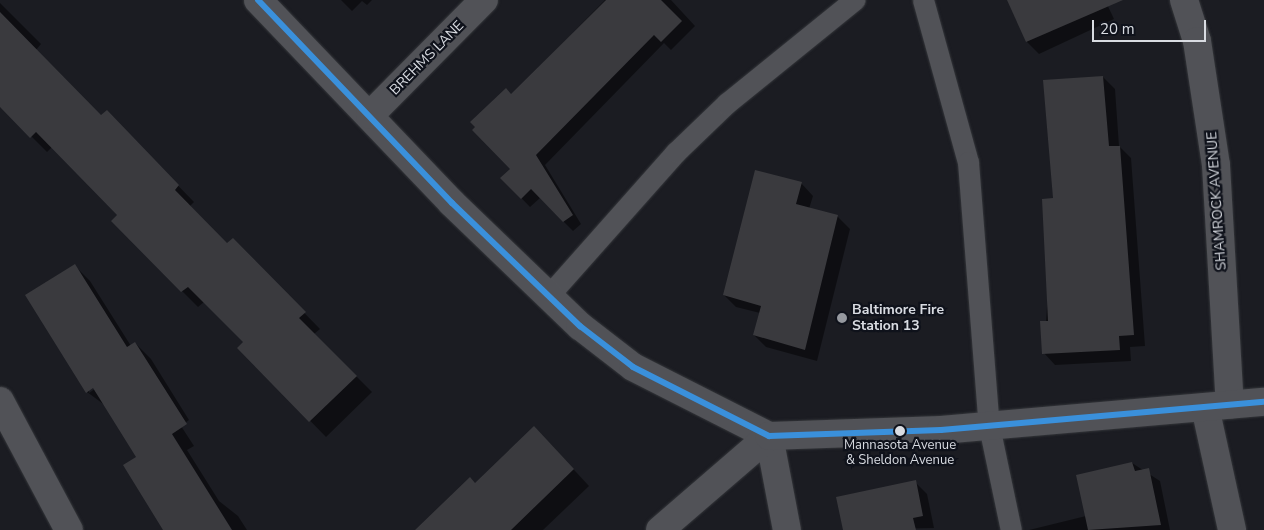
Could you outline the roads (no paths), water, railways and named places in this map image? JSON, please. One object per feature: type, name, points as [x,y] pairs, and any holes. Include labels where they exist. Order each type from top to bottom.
[{"type":"street","points":[[258,0],[370,115],[452,203],[549,295],[632,367],[768,436],[988,426],[1264,402]]},
{"type":"street","name":"BREHMS LANE","points":[[370,115],[484,0]]},
{"type":"street","name":"SHAMROCK AVENUE","points":[[1184,0],[1197,41],[1215,157],[1217,406],[1232,530]]},
{"type":"street","points":[[0,401],[69,530]]},
{"type":"street","points":[[660,530],[768,436]]},
{"type":"street","points":[[768,436],[787,530]]},
{"type":"lane","points":[[549,295],[676,152],[727,103],[854,0]]},
{"type":"lane","points":[[924,0],[968,162],[988,426],[1011,530]]},
{"type":"place","name":"Baltimore Fire Station 13","points":[[842,318]]},
{"type":"place","name":"Mannasota Avenue & Sheldon Avenue","points":[[900,431]]}]
